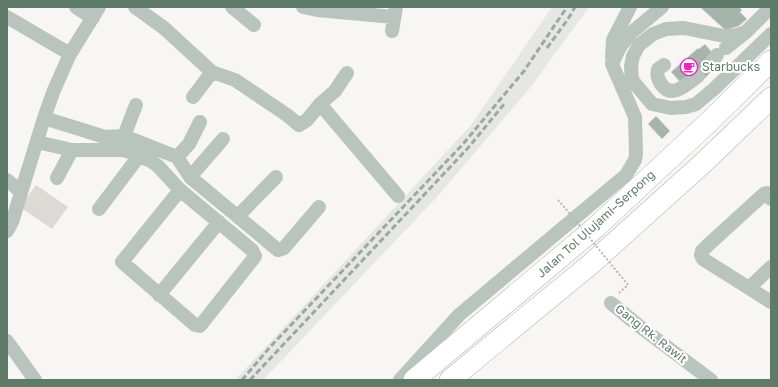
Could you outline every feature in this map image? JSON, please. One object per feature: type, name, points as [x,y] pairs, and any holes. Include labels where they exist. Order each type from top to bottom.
[{"type":"highway","name":"Jalan Tol Ulujami–Serpong","points":[[414,380],[595,228],[711,120],[771,61]]},
{"type":"highway","name":"Jalan Tol Ulujami–Serpong","points":[[450,380],[592,263],[702,164],[771,98]]},
{"type":"street","points":[[7,231],[12,222],[44,118],[70,54],[96,12],[76,7]]},
{"type":"street","points":[[135,7],[164,28],[212,72],[236,80],[299,125],[307,120],[320,104],[335,91],[347,73]]},
{"type":"street","points":[[232,7],[254,25]]},
{"type":"street","points":[[303,7],[317,10],[395,12],[392,31]]},
{"type":"street","points":[[400,380],[459,315],[626,175],[632,167],[636,154],[635,117],[612,64],[613,40],[630,7]]},
{"type":"street","points":[[612,64],[620,47],[631,32],[662,7]]},
{"type":"street","points":[[718,56],[746,32],[771,7]]},
{"type":"street","points":[[7,17],[70,54]]},
{"type":"street","points":[[746,32],[734,36],[724,36],[690,34],[666,29],[653,34],[639,45],[633,56],[631,66],[632,80],[652,104],[671,108],[679,108],[696,104],[715,88],[771,34]]},
{"type":"street","points":[[664,65],[658,69],[657,76],[662,86],[668,90],[675,91],[683,88],[698,76]]},
{"type":"street","points":[[193,97],[212,72]]},
{"type":"street","points":[[320,104],[398,196]]},
{"type":"street","points":[[635,117],[652,104]]},
{"type":"street","points":[[124,136],[136,106]]},
{"type":"street","points":[[44,118],[105,137],[124,136],[177,157],[190,177],[278,250],[284,248],[294,238],[319,207]]},
{"type":"street","points":[[177,157],[189,144],[200,122]]},
{"type":"street","points":[[190,177],[223,139]]},
{"type":"street","points":[[37,142],[72,150],[122,150],[139,156],[158,166],[180,190],[252,250],[255,256],[204,324],[200,326],[195,325],[122,262],[180,190]]},
{"type":"street","points":[[57,178],[72,150]]},
{"type":"street","points":[[99,209],[139,156]]},
{"type":"street","points":[[238,216],[276,177]]},
{"type":"street","points":[[7,180],[21,192]]},
{"type":"street","points":[[771,199],[767,193],[764,194],[707,246],[702,251],[701,255],[703,259],[771,302]]},
{"type":"street","points":[[159,295],[220,222]]},
{"type":"street","points":[[749,288],[771,267]]},
{"type":"street","name":"Gang Rk. Rawit","points":[[611,303],[711,380]]},
{"type":"street","points":[[10,351],[35,380]]},
{"type":"path","points":[[558,200],[628,285]]},
{"type":"shaded area","points":[[552,7],[589,7],[530,88],[436,198],[263,380],[235,380],[471,125]]},
{"type":"shaded area","points":[[36,185],[68,207],[52,229],[20,207]]},
{"type":"building","points":[[700,7],[739,7],[742,10],[740,12],[747,19],[739,26],[727,30]]},
{"type":"building","name":"Starbucks","points":[[705,44],[715,56],[683,85],[671,72],[698,48],[699,49]]},
{"type":"building","points":[[708,62],[714,69],[702,81],[696,74]]},
{"type":"building","points":[[656,116],[670,131],[662,139],[648,124]]},
{"type":"railway","points":[[242,380],[271,346],[463,144],[524,71],[567,7]]},
{"type":"railway","points":[[547,48],[575,7]]},
{"type":"railway","points":[[250,380],[468,148],[505,103]]},
{"type":"place","name":"Starbucks","points":[[689,67]]}]
